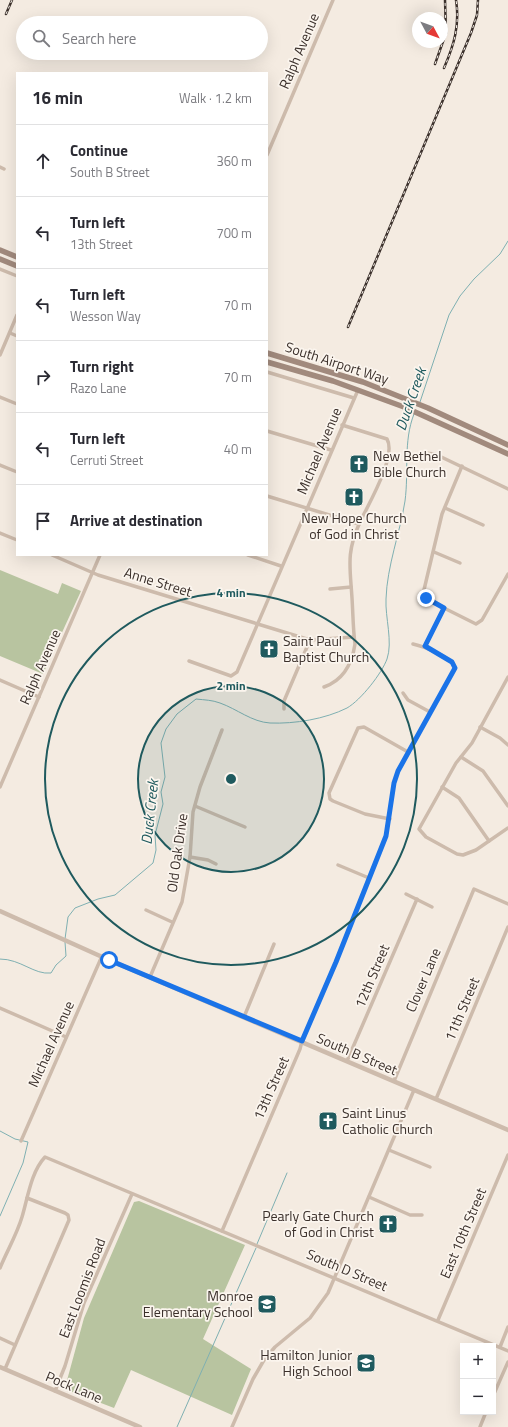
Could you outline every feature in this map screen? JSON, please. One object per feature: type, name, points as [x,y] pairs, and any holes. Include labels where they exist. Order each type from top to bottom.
[{"type":"main road","points":[[0,250],[16,257]]},
{"type":"main road","points":[[0,258],[16,266]]},
{"type":"main road","name":"South Airport Way","points":[[268,352],[362,382],[426,407],[508,445]]},
{"type":"main road","name":"South Airport Way","points":[[268,362],[358,390],[409,409],[508,454]]},
{"type":"street","name":"Ralph Avenue","points":[[268,153],[333,0]]},
{"type":"street","points":[[0,268],[16,276]]},
{"type":"street","points":[[0,355],[16,317]]},
{"type":"street","points":[[10,332],[16,335]]},
{"type":"street","points":[[268,372],[354,398]]},
{"type":"street","name":"Michael Avenue","points":[[189,661],[231,676],[234,674],[358,390]]},
{"type":"street","points":[[0,397],[16,404]]},
{"type":"street","points":[[324,687],[338,680],[345,673],[354,654],[349,567],[353,538],[388,459],[389,443],[387,439],[342,425]]},
{"type":"street","points":[[268,431],[331,450]]},
{"type":"street","points":[[424,453],[435,454],[508,489]]},
{"type":"street","points":[[0,464],[16,472]]},
{"type":"street","points":[[462,466],[445,508],[423,594],[426,598],[476,624],[482,620],[508,574]]},
{"type":"street","points":[[268,496],[360,524]]},
{"type":"street","points":[[445,508],[483,524]]},
{"type":"street","points":[[0,533],[16,540]]},
{"type":"street","points":[[434,552],[460,563]]},
{"type":"street","name":"Anne Street","points":[[54,556],[93,572],[310,640],[354,638]]},
{"type":"street","name":"Ralph Avenue","points":[[0,787],[100,556]]},
{"type":"street","points":[[251,556],[281,566]]},
{"type":"street","points":[[330,589],[351,587]]},
{"type":"street","points":[[413,644],[425,646],[444,608]]},
{"type":"street","points":[[284,709],[284,701],[310,640]]},
{"type":"street","name":"13th Street","points":[[222,1231],[300,1049],[386,836],[390,819],[394,783],[408,752],[455,666],[452,662],[425,646]]},
{"type":"street","points":[[508,677],[480,727],[442,787],[419,831],[426,837],[460,855],[471,853],[508,828]]},
{"type":"street","points":[[0,681],[39,697]]},
{"type":"street","points":[[402,693],[408,700],[430,712]]},
{"type":"street","points":[[390,819],[365,814],[333,801],[329,796],[329,793],[358,728],[364,727],[408,752]]},
{"type":"street","points":[[480,727],[500,738],[508,745]]},
{"type":"street","name":"Old Oak Drive","points":[[150,977],[172,922],[182,902],[190,857],[192,822],[195,806],[200,787],[222,730]]},
{"type":"street","points":[[461,757],[483,771],[508,806]]},
{"type":"street","points":[[0,774],[5,776]]},
{"type":"street","points":[[442,787],[459,798],[489,841]]},
{"type":"street","points":[[195,806],[245,826]]},
{"type":"street","points":[[190,857],[208,860],[216,864]]},
{"type":"street","points":[[338,865],[369,878]]},
{"type":"street","name":"Clover Lane","points":[[394,1081],[474,889],[508,904]]},
{"type":"street","points":[[406,894],[432,907]]},
{"type":"street","name":"12th Street","points":[[347,1062],[417,899]]},
{"type":"street","points":[[146,910],[172,922]]},
{"type":"street","name":"South B Street","points":[[0,911],[150,977],[302,1041],[347,1062],[508,1130]]},
{"type":"street","name":"11th Street","points":[[436,1099],[508,927]]},
{"type":"street","points":[[244,1017],[274,944]]},
{"type":"street","name":"Michael Avenue","points":[[21,1141],[102,956]]},
{"type":"street","points":[[0,1008],[66,1037]]},
{"type":"street","points":[[232,1427],[253,1379],[264,1360],[275,1347],[315,1312],[336,1277],[414,1090]]},
{"type":"street","points":[[389,1150],[430,1167]]},
{"type":"street","name":"East 10th Street","points":[[438,1320],[508,1155]]},
{"type":"street","name":"South D Street","points":[[27,1198],[39,1165],[45,1157],[336,1277],[508,1351]]},
{"type":"street","name":"East Loomis Road","points":[[55,1391],[65,1366],[84,1304],[132,1194]]},
{"type":"street","points":[[369,1197],[410,1215],[422,1215]]},
{"type":"street","points":[[0,1268],[22,1218],[27,1198],[68,1215],[69,1220],[16,1345],[2,1368]]},
{"type":"street","points":[[500,1347],[508,1327]]},
{"type":"street","points":[[0,1338],[16,1345]]},
{"type":"street","points":[[496,1389],[508,1362]]},
{"type":"street","name":"Pock Lane","points":[[2,1368],[140,1427]]},
{"type":"street","points":[[480,1427],[485,1415]]},
{"type":"green space","points":[[0,570],[58,594],[62,583],[81,591],[43,674],[0,656]]},
{"type":"green space","points":[[139,1201],[245,1245],[203,1339],[251,1369],[232,1415],[131,1370],[114,1408],[67,1390],[66,1384],[84,1318],[134,1202]]},
{"type":"waterway","name":"Duck Creek","points":[[420,402],[449,315],[460,296],[474,279],[500,254],[508,241]]},
{"type":"waterway","name":"Duck Creek","points":[[65,939],[68,917],[75,908],[98,899],[115,895],[153,863],[156,850],[155,835],[163,804],[161,792],[165,777],[161,743],[166,729],[177,714],[196,699],[220,703],[263,722],[300,722],[320,718],[338,712],[353,704],[370,686],[381,671],[389,652],[386,606],[387,587],[391,562],[405,501],[407,446],[414,414]]},
{"type":"waterway","name":"Duck Creek","points":[[0,959],[14,961],[39,972],[51,973],[56,965],[66,956],[65,942]]},
{"type":"waterway","name":"Duck Creek","points":[[0,1131],[15,1139],[28,1142],[23,1163],[0,1216]]},
{"type":"waterway","points":[[257,1244],[287,1173]]},
{"type":"waterway","points":[[177,1427],[256,1248]]},
{"type":"railway","points":[[6,14],[12,0]]},
{"type":"railway","points":[[435,64],[446,33],[445,0]]},
{"type":"railway","points":[[444,68],[451,51],[457,26],[456,0]]},
{"type":"railway","points":[[348,327],[471,33],[477,15],[478,0]]},
{"type":"place","name":"New Bethel Bible Church","points":[[359,464]]},
{"type":"place","name":"New Hope Church of God in Christ","points":[[354,497]]},
{"type":"place","name":"Saint Paul Baptist Church","points":[[269,649]]},
{"type":"place","name":"Saint Linus Catholic Church","points":[[328,1121]]},
{"type":"place","name":"Pearly Gate Church of God in Christ","points":[[388,1224]]},
{"type":"place","name":"Monroe Elementary School","points":[[267,1304]]},
{"type":"place","name":"Hamilton Junior High School","points":[[366,1363]]},
{"type":"route","points":[[109,960],[302,1041],[336,962],[386,836],[390,819],[394,783],[398,771],[455,668],[452,662],[425,646],[444,608],[426,598]]}]
